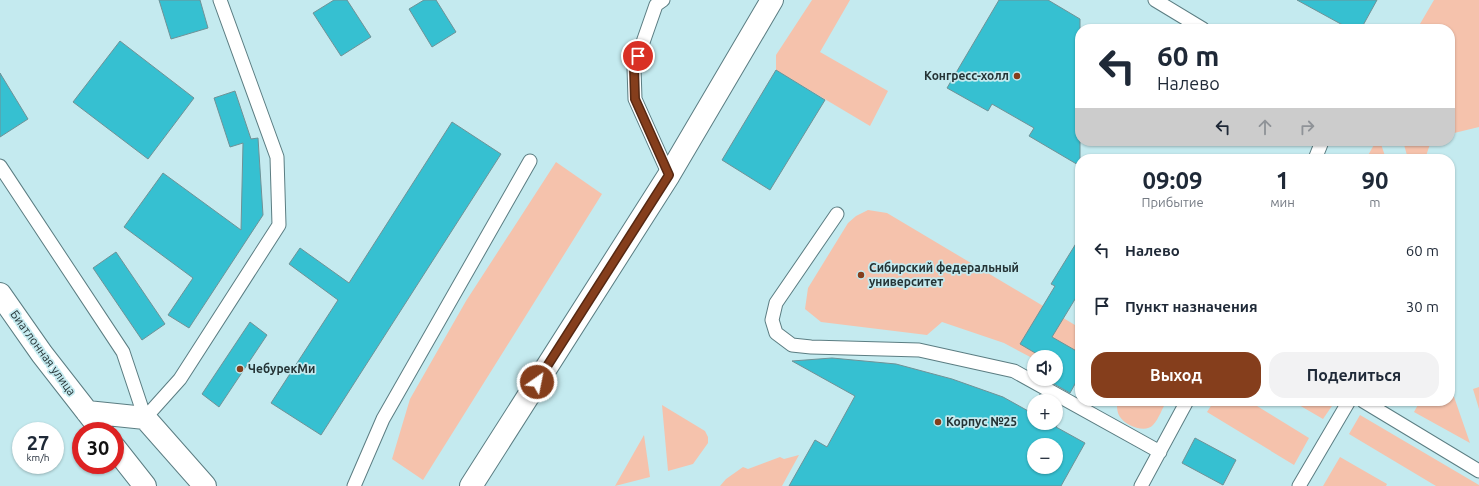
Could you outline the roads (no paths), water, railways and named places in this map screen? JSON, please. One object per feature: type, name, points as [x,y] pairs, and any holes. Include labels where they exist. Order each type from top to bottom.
[{"type":"street","points":[[470,486],[669,175],[772,0]]},
{"type":"street","name":"Биатлонная улица","points":[[0,294],[42,354],[95,422]]},
{"type":"street","points":[[87,412],[145,418],[205,486]]},
{"type":"street","points":[[124,459],[145,486]]},
{"type":"lane","points":[[0,166],[123,352],[145,418],[180,379],[279,225],[277,156],[220,0]]},
{"type":"lane","points":[[663,0],[656,5],[634,68],[635,99],[669,175]]},
{"type":"lane","points":[[1156,0],[1195,24]]},
{"type":"lane","points":[[354,486],[383,419],[530,161]]},
{"type":"lane","points":[[837,214],[776,303],[772,320],[776,333],[792,345],[811,347],[919,350],[1014,371],[1075,405]]},
{"type":"lane","points":[[1077,406],[1160,452]]},
{"type":"lane","points":[[1141,486],[1184,406]]},
{"type":"lane","points":[[1299,486],[1346,406]]},
{"type":"lane","points":[[1371,406],[1479,471]]},
{"type":"place","name":"Конгресс-холл","points":[[1017,76]]},
{"type":"place","name":"Сибирский федеральный университет","points":[[861,275]]},
{"type":"place","name":"ЧебурекМи","points":[[240,369]]},
{"type":"place","name":"Корпус №25","points":[[938,422]]}]
